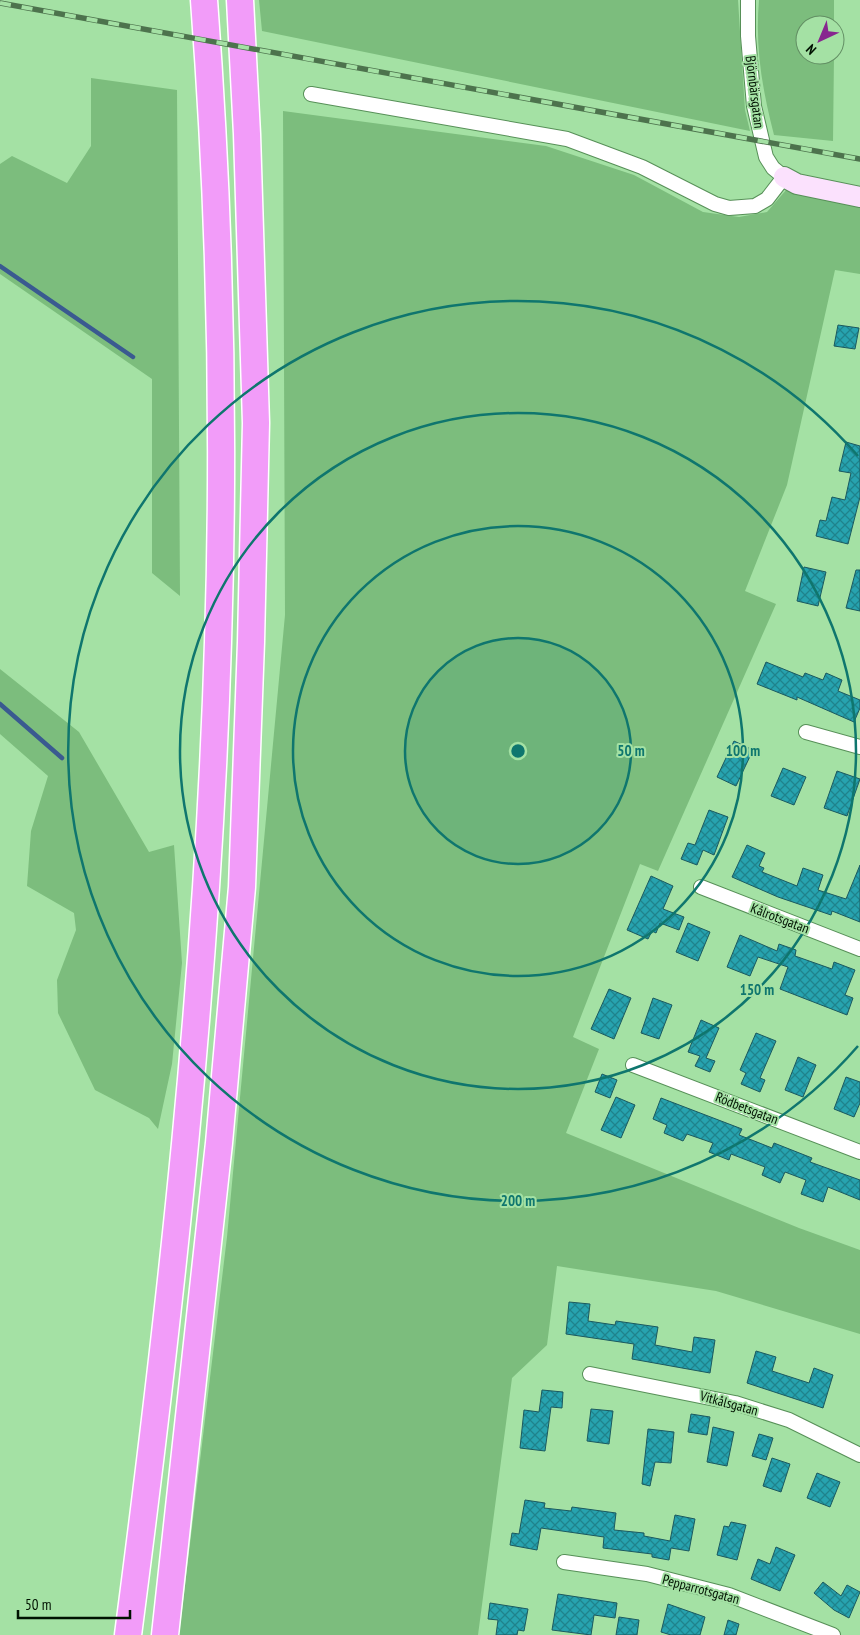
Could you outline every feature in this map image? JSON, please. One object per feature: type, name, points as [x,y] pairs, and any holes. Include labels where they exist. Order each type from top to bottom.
[{"type":"highway","points":[[128,1635],[186,1141],[206,889],[218,642],[222,422],[214,135],[204,0]]},
{"type":"highway","points":[[165,1635],[217,1163],[242,887],[251,642],[256,423],[248,144],[240,0]]},
{"type":"street","name":"Björnbärsgatan","points":[[748,0],[748,36],[754,106],[766,156],[774,168],[784,177]]},
{"type":"street","points":[[311,94],[568,139],[642,167],[715,204],[729,208],[755,206],[767,199],[784,177],[797,184],[860,197]]},
{"type":"street","points":[[806,732],[860,747]]},
{"type":"street","name":"Kålrotsgatan","points":[[701,887],[860,949]]},
{"type":"street","name":"Rödbetsgatan","points":[[633,1065],[860,1152]]},
{"type":"street","name":"Vitkålsgatan","points":[[590,1374],[735,1403],[789,1420],[860,1455]]},
{"type":"street","name":"Pepparrotsgatan","points":[[564,1562],[647,1574],[729,1594],[833,1635]]},
{"type":"green space","points":[[259,0],[738,0],[745,110],[750,131],[262,31]]},
{"type":"green space","points":[[759,0],[834,0],[834,15],[795,15],[795,65],[834,65],[833,141],[774,135],[760,68]]},
{"type":"green space","points":[[91,78],[177,90],[180,596],[152,573],[152,379],[0,274],[0,164],[12,156],[67,183],[91,146]]},
{"type":"green space","points":[[283,111],[546,146],[634,175],[703,212],[739,217],[767,212],[787,189],[860,204],[860,274],[835,270],[787,485],[745,591],[776,604],[658,871],[640,864],[573,1037],[599,1049],[566,1133],[799,1228],[860,1250],[860,1334],[716,1291],[557,1266],[547,1345],[512,1378],[478,1635],[179,1635],[227,1237],[285,615]]},
{"type":"green space","points":[[0,669],[79,732],[149,852],[174,845],[182,963],[172,1064],[158,1129],[149,1118],[95,1090],[58,1013],[57,980],[76,930],[74,913],[27,886],[31,831],[48,776],[0,734]]},
{"type":"building","points":[[838,325],[859,328],[855,349],[834,346]]},
{"type":"building","points":[[846,442],[860,446],[860,497],[848,544],[816,536],[820,520],[826,521],[832,497],[845,500],[851,473],[839,471]]},
{"type":"building","points":[[804,567],[826,572],[818,606],[797,601]]},
{"type":"building","points":[[856,570],[860,570],[860,611],[846,608]]},
{"type":"building","points":[[766,662],[803,677],[805,673],[823,680],[826,673],[842,680],[838,691],[860,700],[860,708],[854,722],[797,697],[797,700],[757,684]]},
{"type":"building","points":[[734,741],[753,750],[736,786],[717,777]]},
{"type":"building","points":[[783,768],[806,777],[794,805],[771,796]]},
{"type":"building","points":[[837,771],[860,779],[847,816],[824,808]]},
{"type":"building","points":[[709,810],[728,817],[714,855],[703,850],[697,865],[681,859],[688,843],[695,845]]},
{"type":"building","points":[[747,845],[765,853],[759,866],[764,868],[762,872],[797,886],[803,868],[823,875],[818,890],[846,899],[860,865],[860,922],[832,911],[831,915],[778,897],[732,877]]},
{"type":"building","points":[[651,876],[673,886],[663,909],[684,917],[679,930],[660,923],[656,933],[652,931],[648,939],[627,930]]},
{"type":"building","points":[[688,923],[710,932],[698,961],[676,952]]},
{"type":"building","points":[[740,935],[777,951],[779,944],[796,950],[795,956],[832,969],[834,962],[855,970],[845,995],[853,998],[847,1015],[780,989],[788,967],[758,957],[750,976],[727,967]]},
{"type":"building","points":[[609,989],[631,998],[614,1039],[591,1029]]},
{"type":"building","points":[[653,998],[672,1005],[659,1039],[641,1033]]},
{"type":"building","points":[[701,1020],[719,1028],[706,1058],[715,1061],[710,1072],[695,1066],[700,1056],[688,1052]]},
{"type":"building","points":[[756,1033],[776,1041],[760,1078],[765,1080],[760,1092],[741,1084],[746,1073],[740,1070]]},
{"type":"building","points":[[798,1057],[816,1065],[803,1097],[785,1090]]},
{"type":"building","points":[[602,1074],[617,1080],[610,1098],[595,1092]]},
{"type":"building","points":[[846,1077],[860,1082],[860,1103],[854,1117],[834,1109]]},
{"type":"building","points":[[616,1097],[635,1105],[621,1138],[601,1130]]},
{"type":"building","points":[[661,1098],[742,1129],[739,1135],[772,1148],[774,1143],[812,1158],[810,1162],[860,1180],[860,1200],[828,1187],[823,1202],[801,1194],[806,1180],[785,1172],[780,1183],[762,1175],[765,1167],[731,1154],[729,1160],[709,1152],[713,1143],[687,1134],[683,1141],[664,1133],[667,1125],[653,1119]]},
{"type":"building","points":[[569,1302],[590,1304],[588,1321],[615,1325],[616,1321],[658,1327],[655,1345],[692,1352],[694,1337],[715,1340],[710,1373],[632,1359],[634,1344],[566,1334]]},
{"type":"building","points":[[756,1351],[776,1357],[772,1371],[809,1383],[814,1368],[833,1375],[823,1408],[747,1383]]},
{"type":"building","points":[[542,1390],[563,1392],[562,1408],[551,1407],[545,1451],[520,1448],[524,1410],[539,1412]]},
{"type":"building","points":[[591,1409],[613,1411],[609,1444],[587,1441]]},
{"type":"building","points":[[691,1414],[710,1417],[707,1435],[688,1432]]},
{"type":"building","points":[[713,1427],[734,1432],[727,1466],[707,1462]]},
{"type":"building","points":[[648,1429],[674,1432],[671,1463],[655,1462],[650,1486],[642,1484]]},
{"type":"building","points":[[759,1434],[773,1438],[766,1460],[752,1456]]},
{"type":"building","points":[[772,1458],[790,1464],[781,1492],[763,1486]]},
{"type":"building","points":[[817,1473],[840,1482],[830,1507],[807,1498]]},
{"type":"building","points":[[525,1500],[545,1503],[544,1508],[571,1511],[572,1507],[616,1513],[614,1530],[644,1533],[644,1536],[670,1541],[675,1515],[695,1519],[689,1551],[671,1548],[669,1560],[652,1557],[652,1554],[603,1548],[604,1537],[541,1528],[537,1550],[510,1545],[512,1533],[519,1534]]},
{"type":"building","points":[[731,1522],[746,1525],[737,1560],[717,1555],[724,1526],[729,1527]]},
{"type":"building","points":[[776,1547],[795,1555],[780,1591],[751,1579],[758,1559],[770,1564]]},
{"type":"building","points":[[823,1582],[841,1596],[847,1585],[860,1592],[849,1618],[834,1610],[814,1593]]},
{"type":"building","points":[[558,1594],[617,1603],[615,1618],[594,1615],[591,1635],[552,1630]]},
{"type":"building","points":[[490,1603],[528,1609],[524,1631],[518,1630],[517,1635],[496,1635],[498,1620],[488,1619]]},
{"type":"building","points":[[668,1604],[705,1617],[700,1635],[671,1635],[661,1632]]},
{"type":"building","points":[[619,1617],[639,1620],[637,1635],[616,1635]]},
{"type":"building","points":[[728,1620],[739,1624],[736,1635],[724,1635]]},
{"type":"waterway","points":[[0,266],[133,357]]},
{"type":"waterway","points":[[0,704],[62,758]]},
{"type":"railway","points":[[0,3],[860,159]]}]
